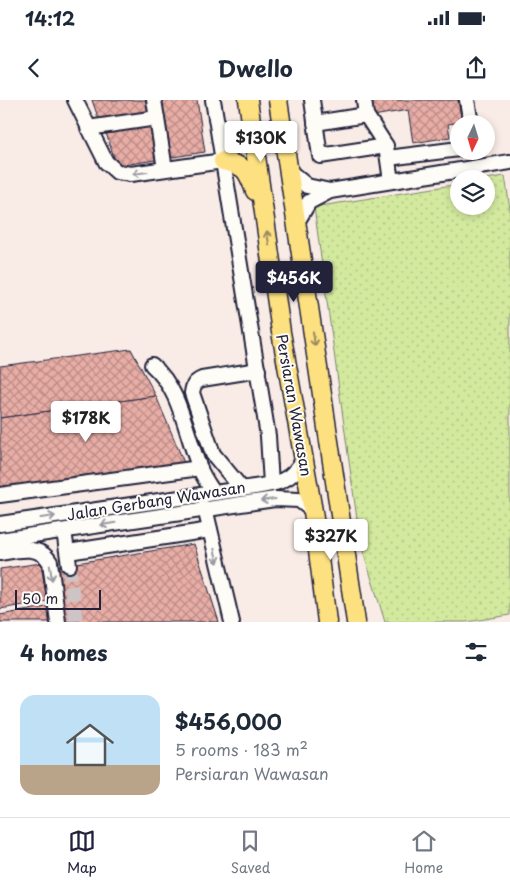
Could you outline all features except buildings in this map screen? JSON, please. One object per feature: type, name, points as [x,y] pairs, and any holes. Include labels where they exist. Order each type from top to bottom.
[{"type":"main road","name":"Persiaran Wawasan","points":[[248,100],[282,332],[313,511],[327,622]]},
{"type":"main road","name":"Persiaran Wawasan","points":[[278,100],[356,622]]},
{"type":"main road","points":[[223,161],[239,164],[245,168],[263,207]]},
{"type":"main road","points":[[352,599],[362,622]]},
{"type":"street","points":[[74,100],[106,162],[117,172],[131,174],[223,161]]},
{"type":"street","points":[[154,100],[165,169]]},
{"type":"street","points":[[213,100],[268,436],[271,484]]},
{"type":"street","points":[[312,100],[320,156],[450,149]]},
{"type":"street","points":[[364,100],[366,115],[387,152],[391,181]]},
{"type":"street","points":[[467,100],[469,115]]},
{"type":"street","points":[[315,123],[366,115]]},
{"type":"street","points":[[88,128],[157,118]]},
{"type":"street","points":[[297,222],[302,211],[310,202],[330,191],[510,162]]},
{"type":"street","points":[[289,171],[307,186],[330,191]]},
{"type":"street","points":[[152,365],[162,374],[173,392],[200,468],[214,493]]},
{"type":"street","points":[[242,490],[213,454],[192,393],[196,382],[202,379],[258,370]]},
{"type":"street","name":"Jalan Gerbang Wawasan","points":[[0,524],[242,490],[271,484],[289,479],[296,473],[304,458]]},
{"type":"street","points":[[0,495],[200,468]]},
{"type":"street","name":"Jalan Gerbang Wawasan","points":[[0,540],[205,508],[286,498],[303,502],[313,511]]},
{"type":"street","points":[[205,508],[232,622]]},
{"type":"street","points":[[64,531],[68,559],[210,530]]},
{"type":"street","points":[[0,553],[36,550],[45,554],[50,562],[58,622]]},
{"type":"green space","points":[[505,176],[510,209],[510,615],[467,622],[385,622],[360,541],[314,207],[450,185],[450,215],[495,215],[495,178]]},
{"type":"tunnel","points":[[69,565],[76,622]]}]
